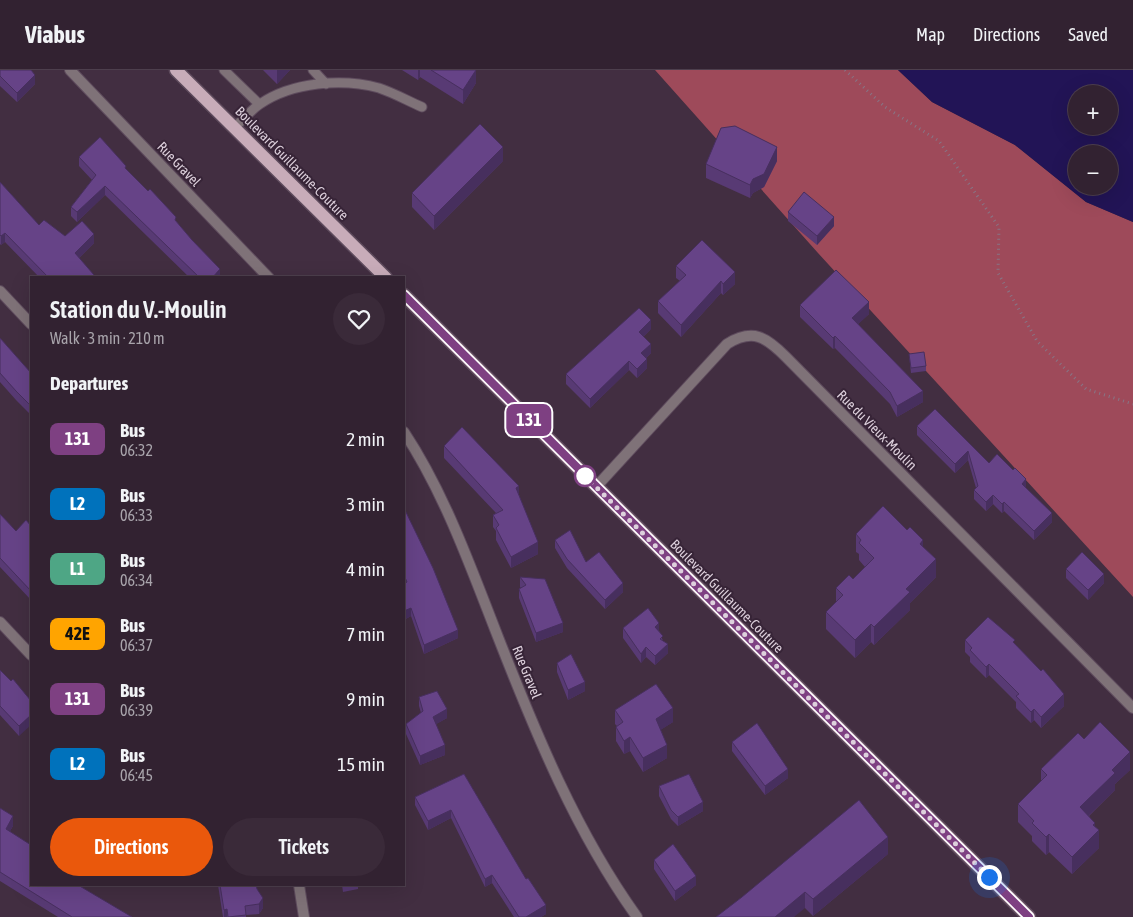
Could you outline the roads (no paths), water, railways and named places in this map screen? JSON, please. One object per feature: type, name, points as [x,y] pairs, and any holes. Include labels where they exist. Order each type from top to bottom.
[{"type":"main road","name":"Boulevard Guillaume-Couture","points":[[182,72],[234,128],[384,276]]},
{"type":"main road","name":"Boulevard Guillaume-Couture","points":[[405,297],[1029,917]]},
{"type":"street","name":"Rue Gravel","points":[[70,70],[266,276]]},
{"type":"street","points":[[0,291],[30,323]]},
{"type":"street","name":"Rue du Vieux-Moulin","points":[[596,487],[727,344],[738,337],[756,336],[772,344],[786,357],[1133,708]]},
{"type":"street","name":"Rue Gravel","points":[[405,434],[433,483],[459,542],[562,792],[621,894],[637,917]]},
{"type":"street","points":[[0,622],[30,654]]},
{"type":"street","points":[[299,886],[304,917]]},
{"type":"lane","points":[[224,70],[258,104]]},
{"type":"lane","points":[[313,70],[326,84]]},
{"type":"lane","points":[[234,128],[258,104],[277,94],[304,86],[326,84],[379,88],[422,107]]}]
